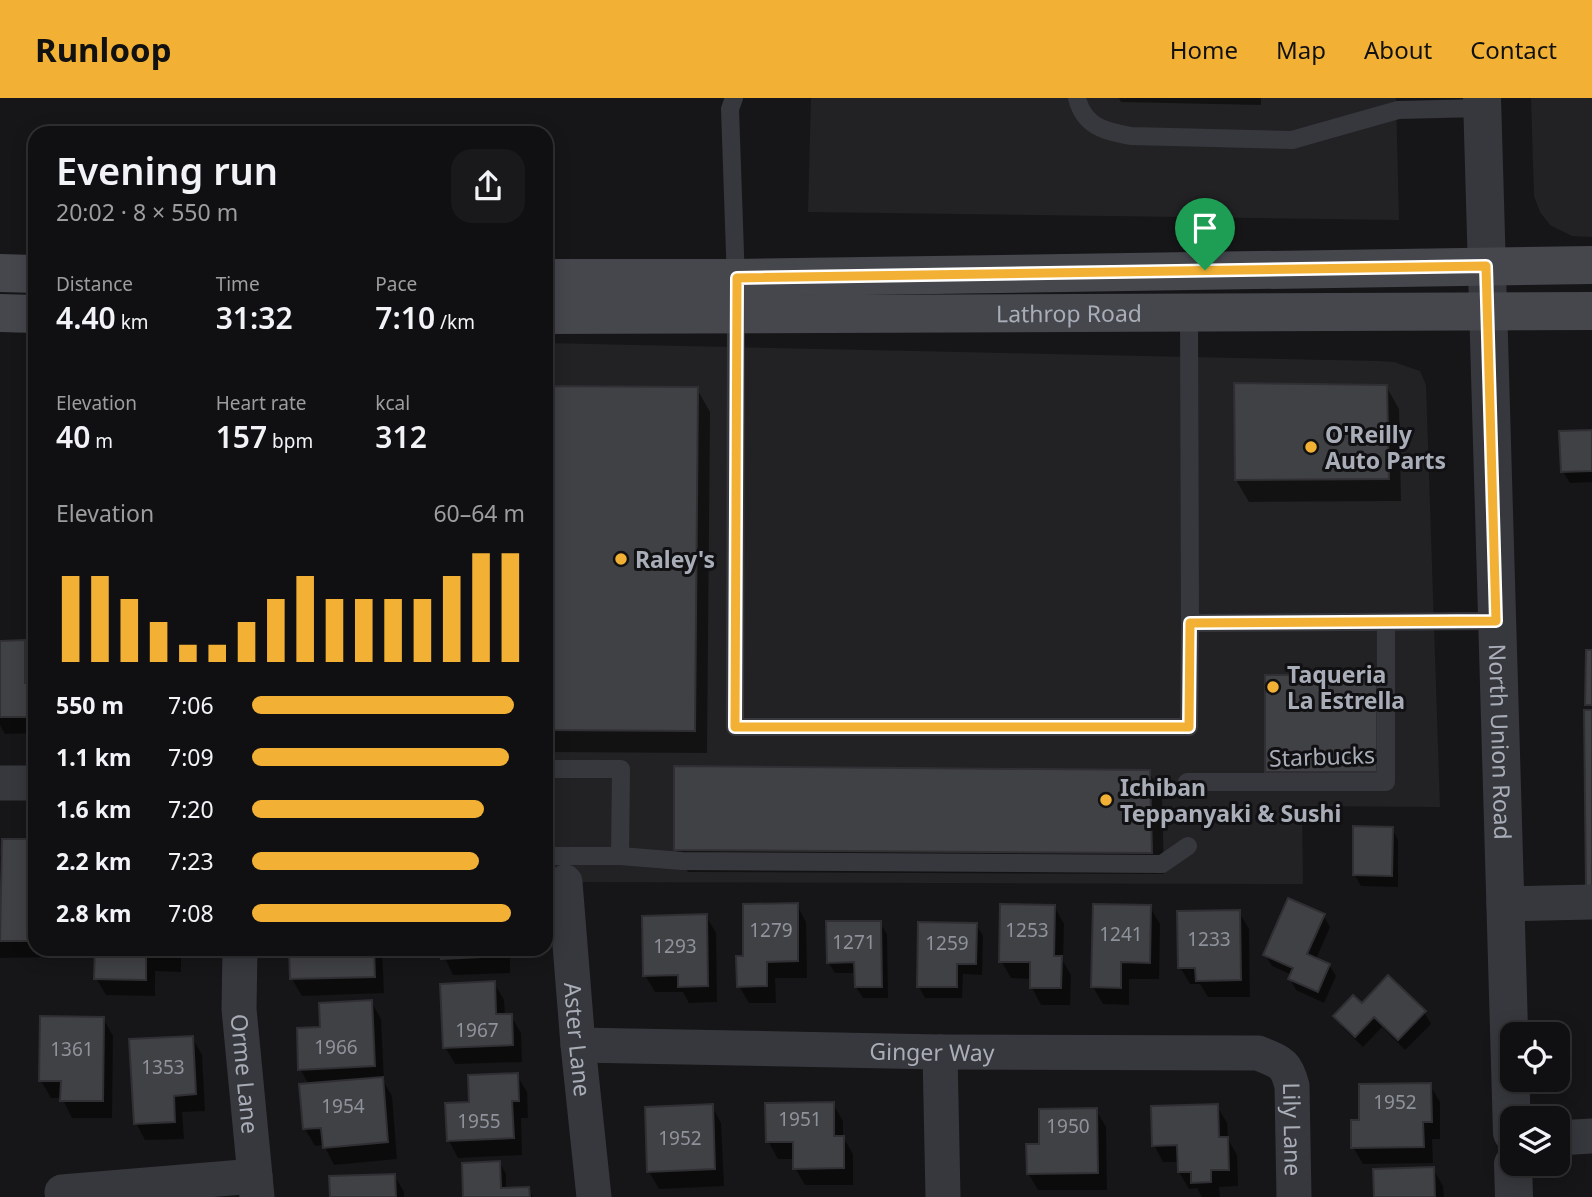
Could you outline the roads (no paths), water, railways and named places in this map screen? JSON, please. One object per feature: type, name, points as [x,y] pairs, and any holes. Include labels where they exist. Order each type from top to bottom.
[{"type":"main road","name":"Lathrop Road","points":[[553,314],[736,296],[1486,266],[1592,265]]},
{"type":"main road","points":[[0,273],[28,274]]},
{"type":"main road","name":"Lathrop Road","points":[[553,279],[736,296],[1189,312],[1592,311]]},
{"type":"main road","points":[[0,313],[28,314]]},
{"type":"street","name":"North Union Road","points":[[1482,103],[1511,1106]]},
{"type":"street","points":[[0,783],[28,783]]},
{"type":"street","name":"Aster Lane","points":[[556,869],[594,1197]]},
{"type":"street","points":[[1504,904],[1592,902]]},
{"type":"street","name":"Orme Lane","points":[[240,956],[239,1009],[256,1186]]},
{"type":"street","name":"Ginger Way","points":[[578,1045],[940,1052],[1258,1053],[1282,1062]]},
{"type":"street","points":[[940,1052],[943,1197]]},
{"type":"street","name":"Lily Lane","points":[[1282,1062],[1292,1086],[1294,1197]]},
{"type":"street","points":[[1570,1138],[1592,1136]]},
{"type":"street","points":[[1513,1176],[1514,1197]]},
{"type":"street","points":[[62,1192],[256,1186]]},
{"type":"lane","points":[[734,98],[730,109],[736,296],[735,727],[1189,727],[1189,312]]},
{"type":"lane","points":[[1077,98],[1085,119],[1108,132],[1131,136],[1292,140],[1398,110],[1482,103]]},
{"type":"lane","points":[[1190,623],[1496,621]]},
{"type":"lane","name":"Starbucks","points":[[1187,782],[1385,782],[1385,622]]},
{"type":"lane","points":[[553,769],[621,769],[620,856]]},
{"type":"lane","points":[[556,869],[620,856],[682,861],[1162,864],[1188,846]]},
{"type":"place","name":"O'Reilly Auto Parts","points":[[1311,447]]},
{"type":"place","name":"Raley's","points":[[621,559]]},
{"type":"place","name":"Taqueria La Estrella","points":[[1273,687]]},
{"type":"place","name":"Ichiban Teppanyaki & Sushi","points":[[1106,800]]}]
